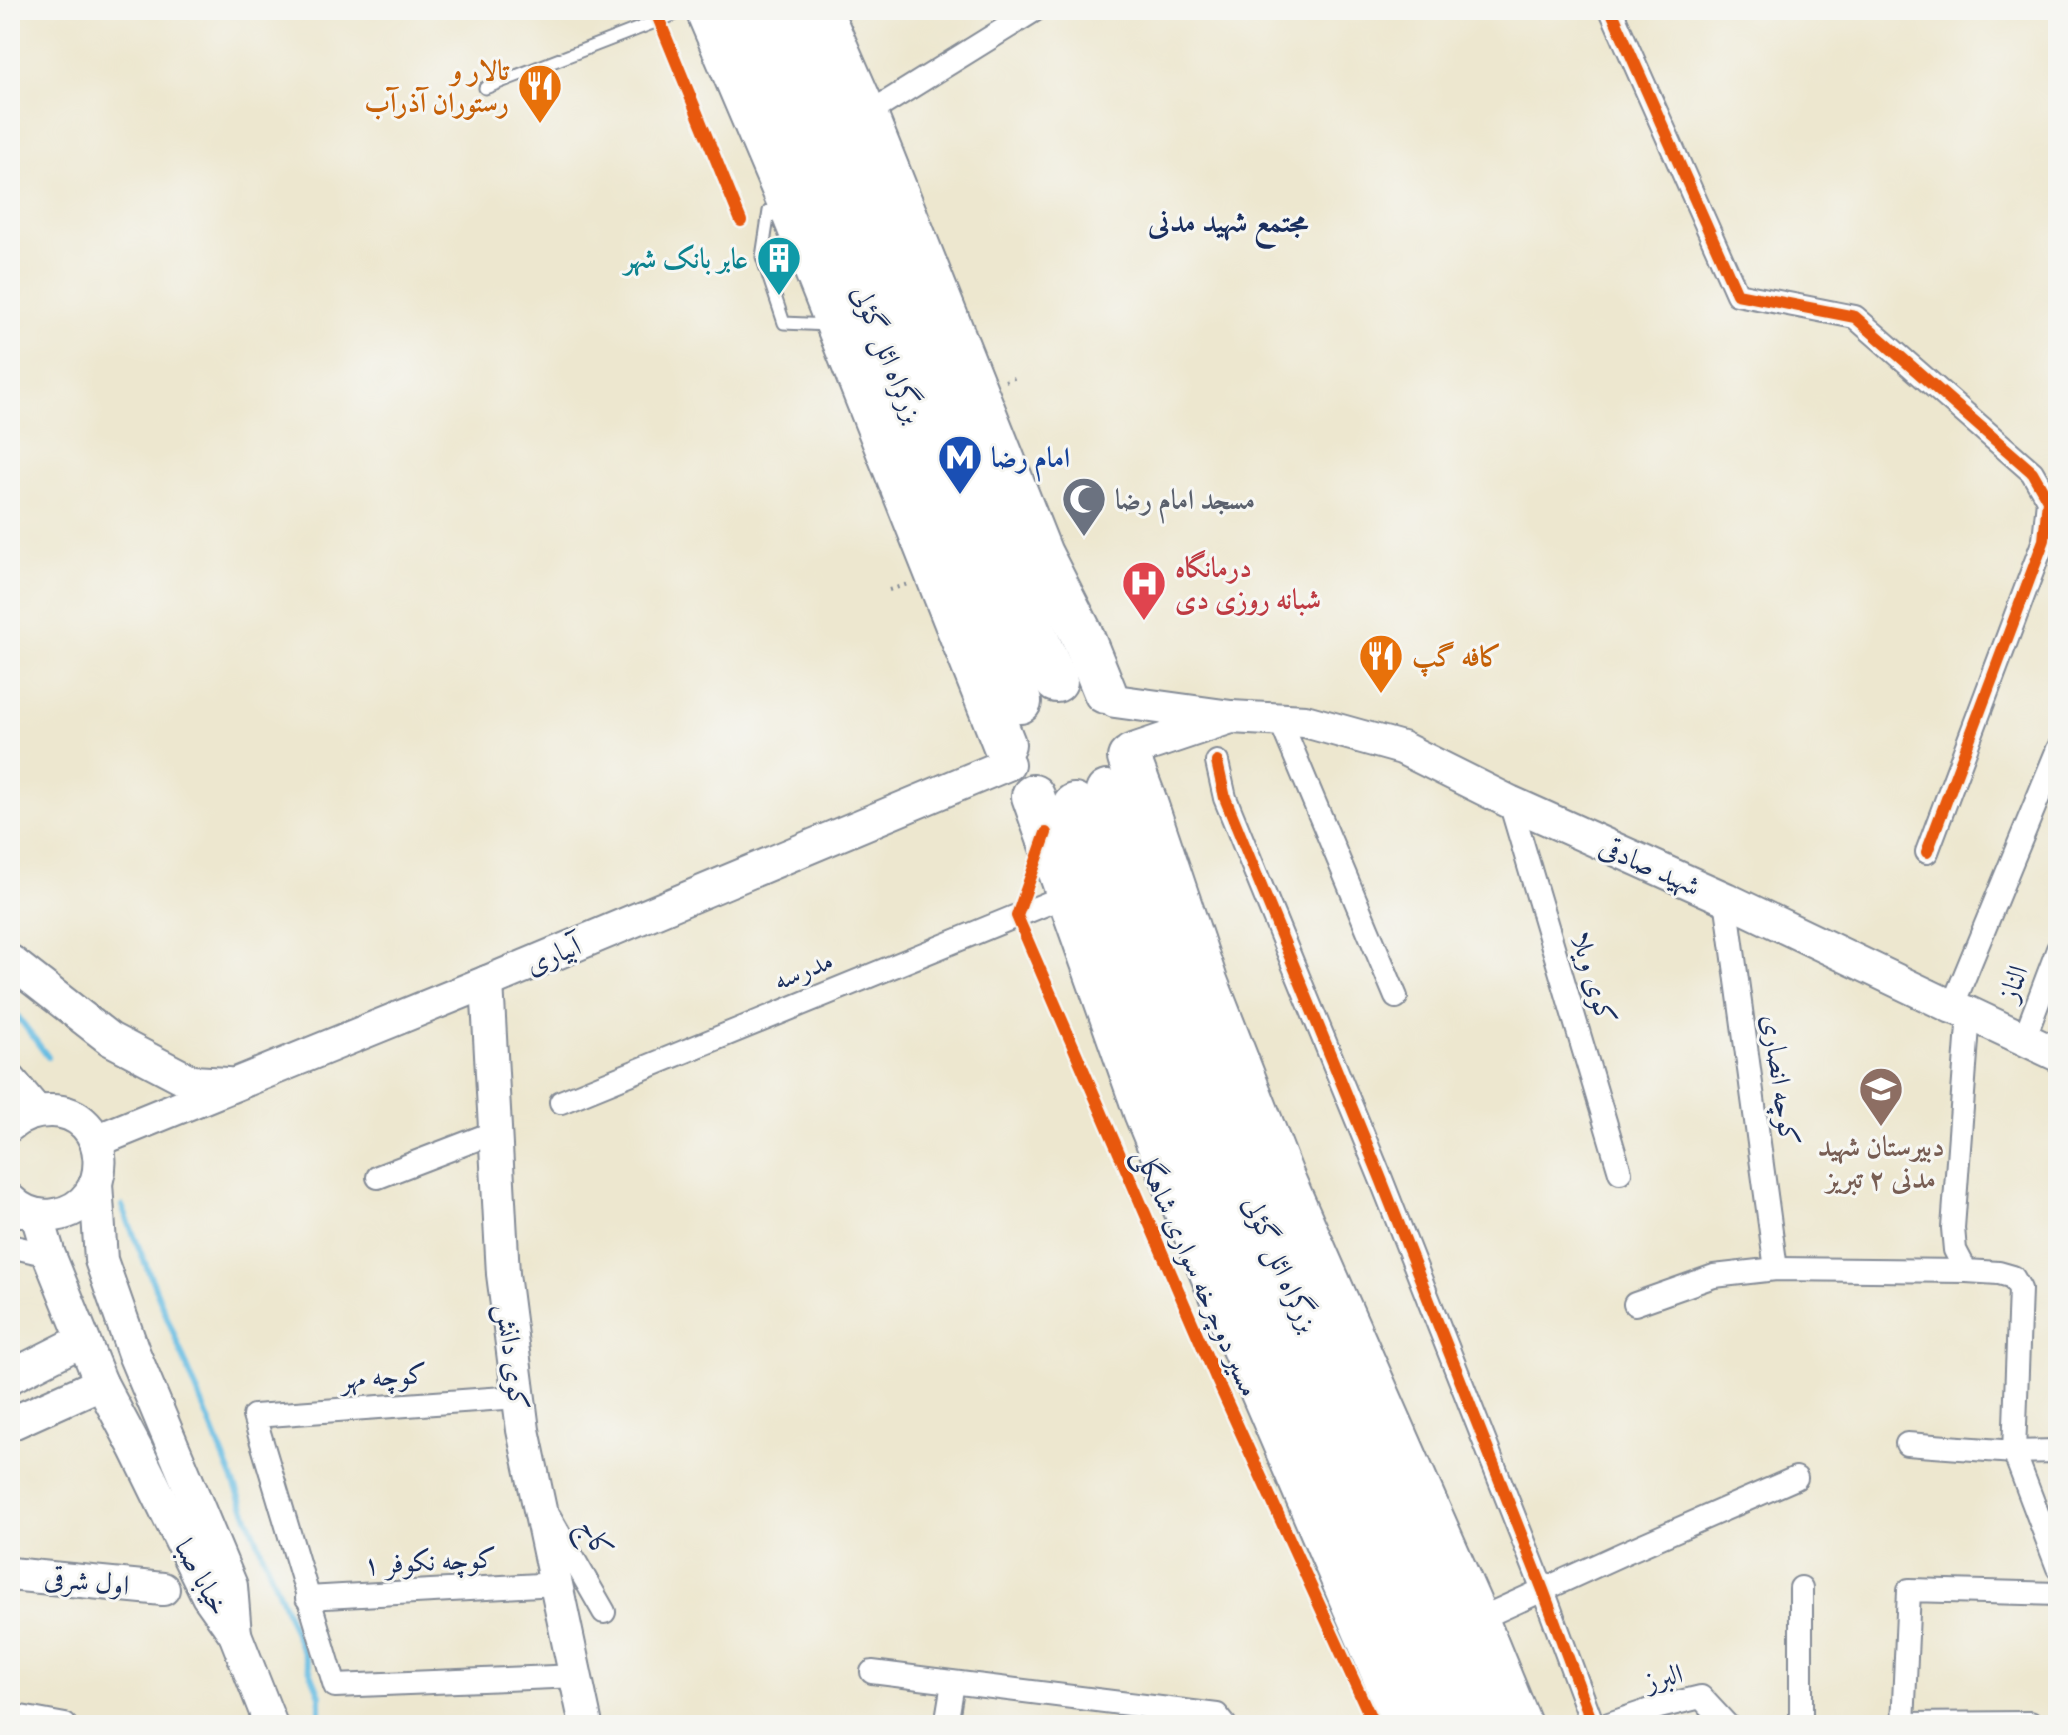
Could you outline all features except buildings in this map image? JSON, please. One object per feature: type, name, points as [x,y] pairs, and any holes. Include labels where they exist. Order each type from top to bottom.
[{"type":"highway","points":[[707,10],[789,203],[1068,895],[1145,1112],[1405,1725]]},
{"type":"highway","name":"بزرگراه ائل گؤلی","points":[[748,10],[988,607],[1020,702]]},
{"type":"highway","name":"بزرگراه ائل گؤلی","points":[[782,10],[888,265],[1021,602],[1056,681]]},
{"type":"highway","points":[[820,10],[866,115],[1041,554],[1110,697],[1125,716],[1130,733],[1130,754],[1206,981],[1283,1178],[1520,1725]]},
{"type":"highway","points":[[1110,697],[1082,682],[1056,681],[1036,688],[1020,702],[1006,729],[1015,768],[1053,804],[1090,799],[1117,783],[1130,754]]},
{"type":"highway","name":"بزرگراه ائل گؤلی","points":[[1090,799],[1193,1138],[1447,1725]]},
{"type":"highway","name":"بزرگراه ائل گؤلی","points":[[1090,799],[1222,1128],[1482,1725]]},
{"type":"main road","name":"شهید صادقی","points":[[1110,697],[1231,717],[1305,721],[1402,748],[1510,802],[1726,899],[2058,1055]]},
{"type":"main road","name":"شهید صادقی","points":[[1130,754],[1231,717]]},
{"type":"main road","name":"آبیاری","points":[[96,1141],[1015,768]]},
{"type":"main road","points":[[10,961],[110,1039],[192,1082],[235,1085]]},
{"type":"main road","name":"کوی دانش","points":[[487,982],[503,1274],[518,1397],[577,1676],[583,1720]]},
{"type":"main road","points":[[10,1080],[23,1118],[57,1111],[67,1114],[85,1126],[96,1141]]},
{"type":"main road","name":"خیابا صبا","points":[[96,1141],[100,1163],[96,1183],[101,1260],[134,1354],[231,1586],[235,1634]]},
{"type":"main road","points":[[24,1207],[58,1215],[76,1207],[92,1192],[96,1183]]},
{"type":"main road","name":"خیابا صبا","points":[[24,1207],[49,1255],[101,1383],[208,1596],[235,1634]]},
{"type":"main road","points":[[10,1377],[83,1340]]},
{"type":"main road","points":[[10,1424],[101,1383]]},
{"type":"main road","name":"اول شرقی","points":[[10,1574],[163,1589]]},
{"type":"main road","points":[[235,1634],[271,1725]]},
{"type":"street","points":[[866,115],[1035,10]]},
{"type":"street","points":[[1611,10],[1737,294],[1855,317],[2032,472],[2048,500],[2044,540],[1927,852]]},
{"type":"street","points":[[1280,720],[1396,997]]},
{"type":"street","points":[[1966,1271],[1955,1250],[1953,1228],[1961,1010],[2058,749]]},
{"type":"street","points":[[1217,762],[1225,798],[1381,1179],[1593,1725]]},
{"type":"street","name":"کوی ویلا","points":[[1510,802],[1620,1172]]},
{"type":"street","name":"مدرسه","points":[[561,1102],[1068,895]]},
{"type":"street","name":"کوچه انصاری","points":[[1726,899],[1776,1269]]},
{"type":"street","name":"الناز","points":[[2024,1039],[2058,949]]},
{"type":"street","points":[[378,1177],[495,1132]]},
{"type":"street","points":[[10,1246],[49,1255]]},
{"type":"street","points":[[1635,1304],[1714,1276],[1776,1269],[1966,1271],[2013,1277],[2020,1289],[2014,1452],[2058,1568]]},
{"type":"street","name":"کوچه مهر","points":[[307,1598],[254,1416],[518,1397]]},
{"type":"street","points":[[1907,1444],[2014,1452],[2058,1451]]},
{"type":"street","points":[[1477,1620],[1796,1478]]},
{"type":"street","name":"کاج","points":[[537,1494],[604,1612]]},
{"type":"street","name":"کوچه نکوفر ۱","points":[[307,1598],[557,1584]]},
{"type":"street","points":[[1801,1588],[1801,1725]]},
{"type":"street","points":[[2030,1723],[1903,1725],[1909,1590],[2058,1594]]},
{"type":"street","points":[[307,1598],[335,1686],[577,1676]]},
{"type":"street","points":[[872,1672],[1217,1715],[1225,1725]]},
{"type":"street","points":[[946,1725],[953,1683]]},
{"type":"street","name":"البرز","points":[[1606,1725],[1701,1697],[1727,1725]]},
{"type":"street","points":[[10,1715],[65,1725]]},
{"type":"lane","points":[[485,88],[686,10]]},
{"type":"lane","points":[[769,211],[762,257],[784,323],[838,326]]},
{"type":"waterway","points":[[10,1006],[48,1057]]},
{"type":"waterway","points":[[122,1206],[320,1695],[320,1725]]},
{"type":"cycle path","points":[[655,10],[741,221]]},
{"type":"cycle path","points":[[1611,10],[1737,294],[1855,317],[2032,472],[2048,500],[2044,540],[1927,852]]},
{"type":"cycle path","points":[[1217,762],[1225,798],[1381,1179],[1593,1725]]},
{"type":"cycle path","name":"مسیر دوچرخه سواری شاهگلی","points":[[1046,833],[1017,916],[1216,1378],[1374,1725]]},
{"type":"place","name":"تالار و رستوران آذرآب","points":[[540,125]]},
{"type":"place","name":"عابر بانک شهر","points":[[779,297]]},
{"type":"place","name":"امام رضا","points":[[960,496]]},
{"type":"place","name":"مسجد امام رضا","points":[[1084,538]]},
{"type":"place","name":"درمانگاه شبانه روزی دی","points":[[1144,622]]},
{"type":"place","name":"کافه گپ","points":[[1381,695]]},
{"type":"place","name":"دبیرستان شهید مدنی ۲ تبریز","points":[[1881,1128]]},
{"type":"district","name":"مجتمع شهید مدنی","points":[[1228,222]]}]
